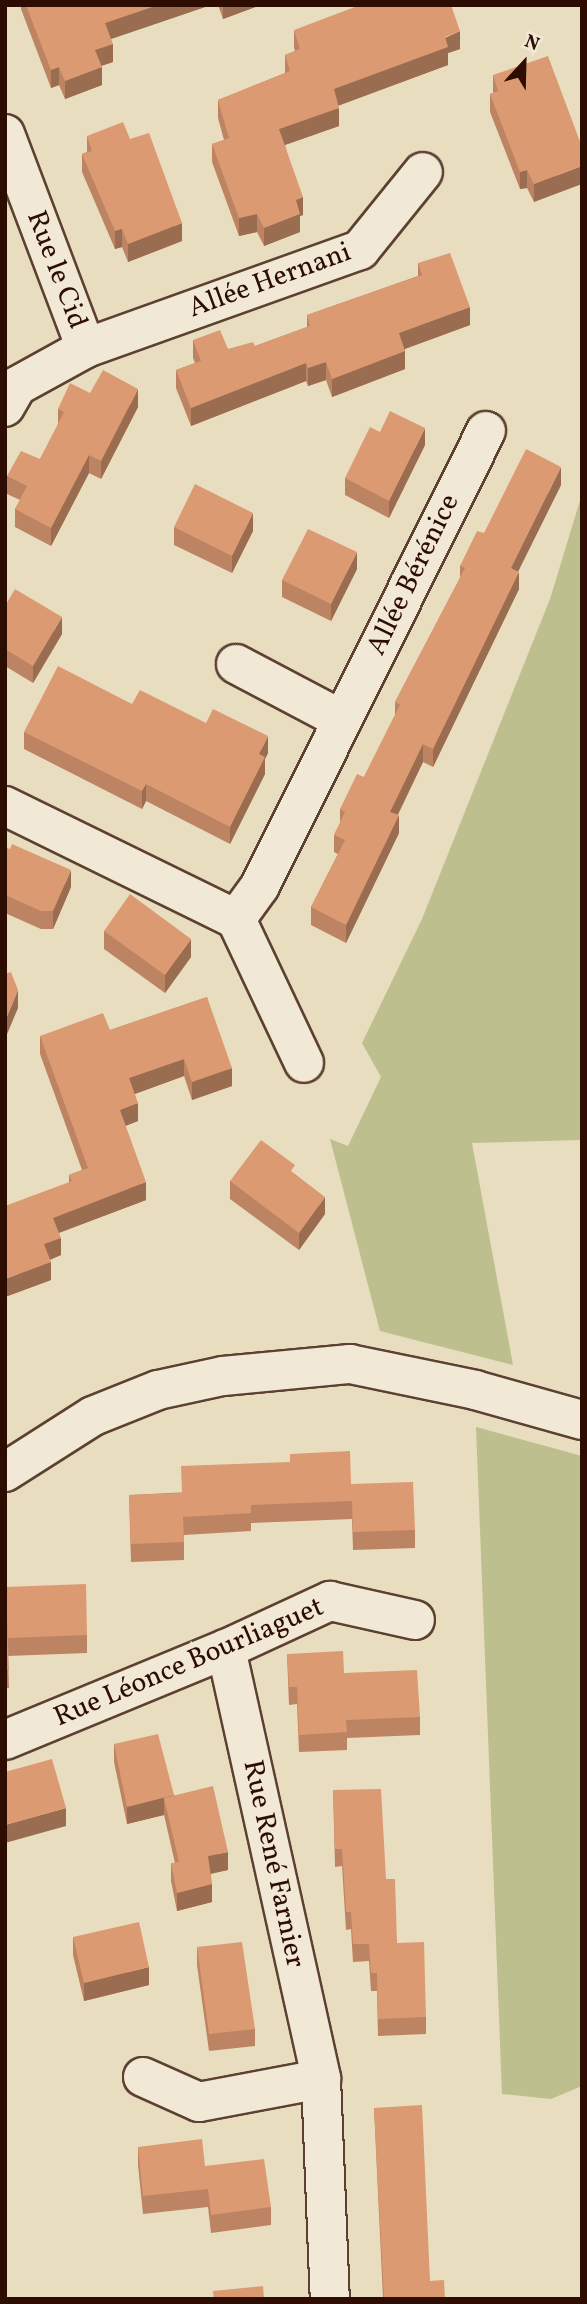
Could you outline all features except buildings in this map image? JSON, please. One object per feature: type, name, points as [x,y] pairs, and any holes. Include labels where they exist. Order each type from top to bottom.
[{"type":"street","name":"Rue le Cid","points":[[5,134],[86,348],[17,386],[5,407]]},
{"type":"street","name":"Allée Hernani","points":[[86,348],[360,250],[423,172]]},
{"type":"street","name":"Allée Bérénice","points":[[236,919],[260,886],[486,431]]},
{"type":"street","points":[[236,664],[342,720]]},
{"type":"street","points":[[5,806],[236,919],[304,1063]]},
{"type":"street","points":[[5,1472],[93,1416],[158,1390],[223,1376],[350,1364],[475,1390],[582,1420]]},
{"type":"street","name":"Rue Léonce Bourliaguet","points":[[5,1740],[226,1649],[330,1601],[415,1620]]},
{"type":"street","name":"Rue René Farnier","points":[[226,1649],[321,2079],[330,2299]]},
{"type":"street","points":[[143,2077],[199,2102],[321,2079]]},
{"type":"green space","points":[[582,494],[582,1140],[472,1143],[513,1365],[380,1331],[330,1139],[348,1146],[381,1077],[362,1043],[422,919],[550,599]]},
{"type":"green space","points":[[476,1427],[582,1456],[582,2086],[551,2099],[502,2094]]}]
